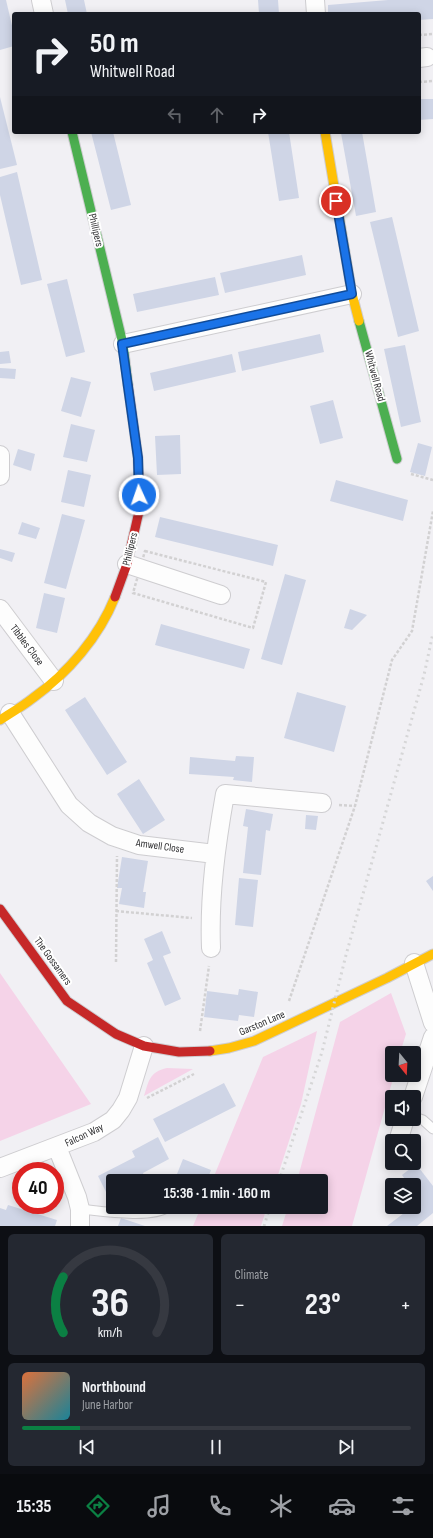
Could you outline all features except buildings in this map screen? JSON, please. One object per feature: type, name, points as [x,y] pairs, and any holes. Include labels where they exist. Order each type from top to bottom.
[{"type":"street","points":[[41,0],[44,12]]},
{"type":"street","points":[[315,0],[316,12]]},
{"type":"street","name":"Phillipers","points":[[69,805],[5,717],[34,698],[54,681],[76,659],[95,635],[111,606],[127,564],[140,507],[138,458],[122,344],[72,134]]},
{"type":"street","name":"Whitwell Road","points":[[325,134],[352,294],[397,458]]},
{"type":"street","points":[[122,344],[352,294]]},
{"type":"street","points":[[0,455],[0,476]]},
{"type":"street","points":[[127,564],[221,595]]},
{"type":"street","name":"Tibbles Close","points":[[0,609],[54,681]]},
{"type":"street","points":[[211,948],[210,920],[215,854],[224,794],[322,803]]},
{"type":"street","name":"Amwell Close","points":[[69,805],[88,823],[117,838],[139,845],[215,854]]},
{"type":"street","name":"The Gossamers","points":[[0,909],[67,1001],[93,1019]]},
{"type":"street","name":"Garston Lane","points":[[93,1019],[116,1034],[144,1046],[179,1052],[205,1052],[229,1048],[254,1041],[387,978],[433,954]]},
{"type":"street","points":[[414,963],[433,1023]]},
{"type":"street","points":[[415,1090],[433,1037]]},
{"type":"street","name":"Falcon Way","points":[[0,1168],[94,1132],[113,1120],[128,1098],[144,1046]]},
{"type":"street","points":[[57,1147],[78,1197],[80,1218]]},
{"type":"lane","points":[[421,1119],[433,1129]]},
{"type":"lane","points":[[80,1218],[149,1214]]},
{"type":"path","points":[[421,35],[433,34]]},
{"type":"path","points":[[421,82],[433,81]]},
{"type":"path","points":[[288,1005],[355,806],[392,660],[412,631],[433,510]]},
{"type":"path","points":[[116,962],[117,838]]},
{"type":"path","points":[[116,911],[210,920]]},
{"type":"path","points":[[199,1036],[211,948]]},
{"type":"shaded area","points":[[0,973],[91,1104],[0,1141]]},
{"type":"shaded area","points":[[391,993],[406,1034],[402,1046],[385,1046],[385,1082],[392,1082],[390,1090],[385,1090],[385,1107],[352,1226],[282,1226],[286,1214],[328,1214],[328,1174],[299,1174],[340,1022]]},
{"type":"shaded area","points":[[317,1031],[301,1104],[278,1174],[215,1174],[263,1057]]},
{"type":"shaded area","points":[[167,1068],[193,1069],[144,1096],[153,1075]]},
{"type":"shaded area","points":[[198,1214],[265,1214],[261,1226],[193,1226]]},
{"type":"railway","points":[[281,1174],[322,1052],[346,955],[424,675],[433,633]]},
{"type":"railway","points":[[264,1226],[268,1214]]},
{"type":"traffic: fast","points":[[72,134],[123,344],[128,385]]},
{"type":"traffic: fast","points":[[359,321],[397,459]]},
{"type":"traffic: slow","points":[[325,134],[352,294],[359,321]]},
{"type":"traffic: slow","points":[[0,720],[46,688],[70,666],[91,640],[115,597]]},
{"type":"traffic: slow","points":[[210,1051],[229,1048],[254,1041],[387,978],[433,954]]},
{"type":"traffic: jam","points":[[115,597],[127,564],[140,507],[138,458],[128,385]]},
{"type":"traffic: jam","points":[[0,909],[67,1001],[116,1034],[144,1046],[179,1052],[210,1051]]},
{"type":"route","points":[[139,495],[138,458],[122,344],[352,294],[336,201]]}]
